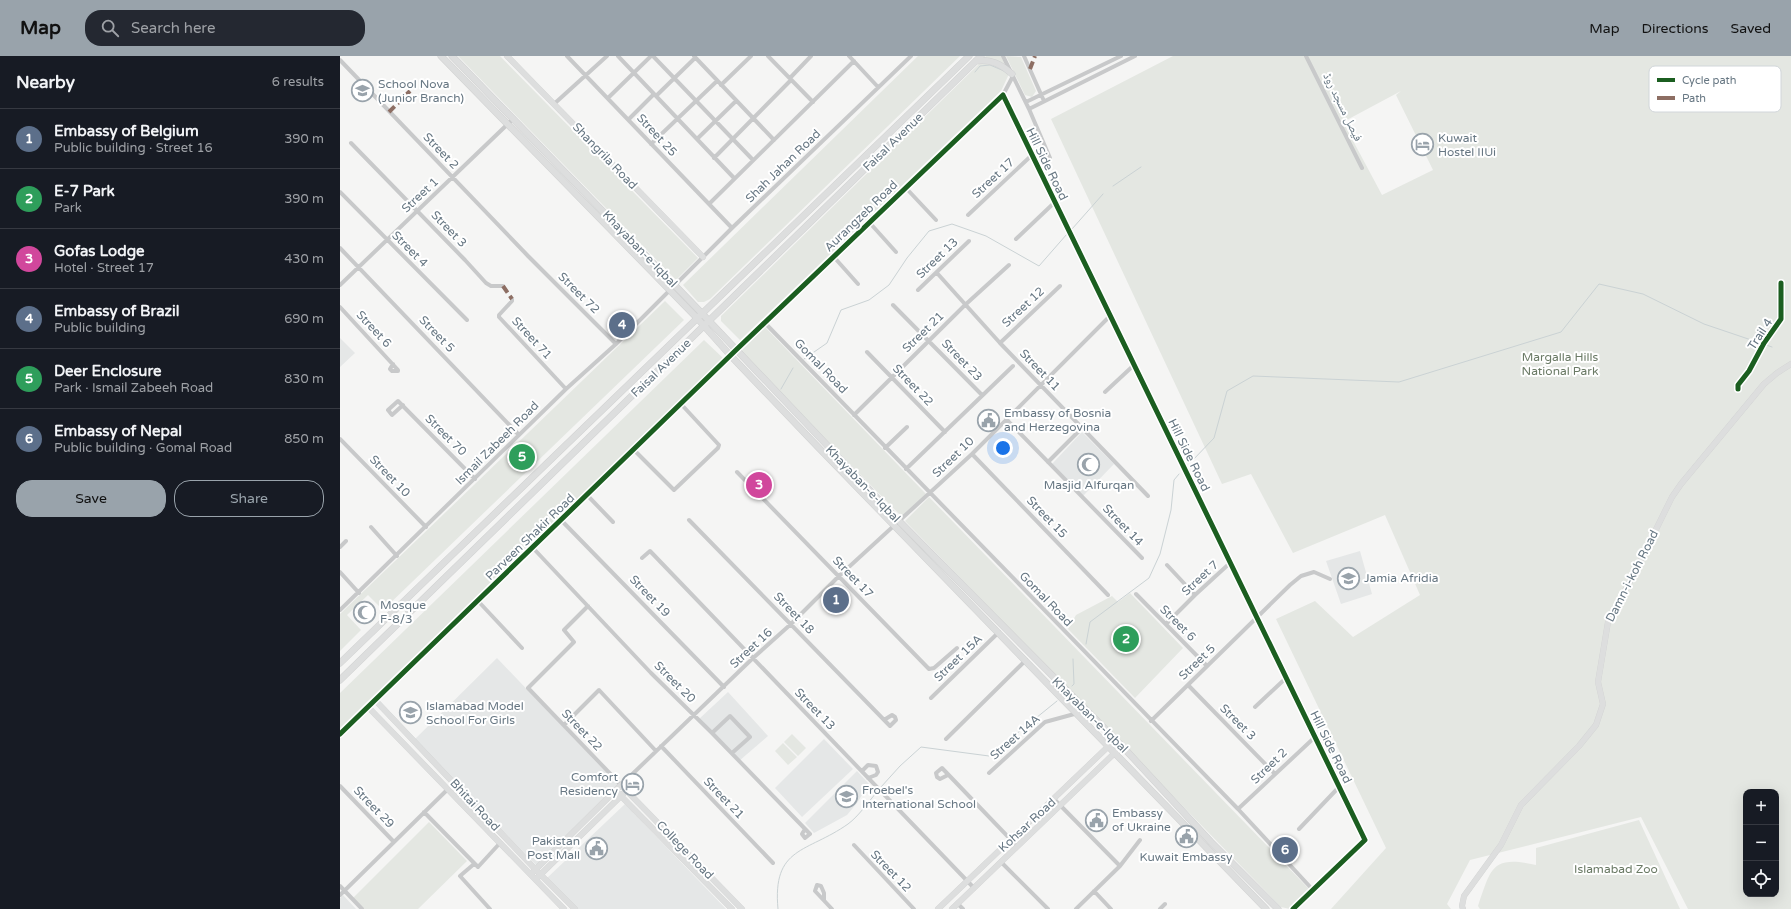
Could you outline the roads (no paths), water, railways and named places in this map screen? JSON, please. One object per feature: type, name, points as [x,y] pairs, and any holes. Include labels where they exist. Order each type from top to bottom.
[{"type":"main road","name":"Khayaban-e-Iqbal","points":[[441,56],[670,291],[686,307],[699,315],[707,323],[733,353],[999,632],[1266,909]]},
{"type":"main road","name":"Khayaban-e-Iqbal","points":[[452,56],[692,303],[699,315]]},
{"type":"main road","name":"Faisal Avenue","points":[[340,680],[981,56]]},
{"type":"main road","name":"Faisal Avenue","points":[[340,663],[966,58]]},
{"type":"main road","points":[[976,62],[983,60],[998,63],[1012,75]]},
{"type":"main road","points":[[692,303],[703,305],[713,302]]},
{"type":"main road","points":[[680,334],[689,320],[686,307]]},
{"type":"main road","points":[[687,343],[700,335],[706,334],[720,338],[716,320],[717,315],[722,309]]},
{"type":"main road","name":"Khayaban-e-Iqbal","points":[[897,524],[1122,746],[1212,842],[1278,909]]},
{"type":"main road","points":[[398,606],[398,614],[407,614]]},
{"type":"main road","points":[[386,617],[394,618],[395,626]]},
{"type":"street","name":"Shangrila Road","points":[[507,56],[703,257]]},
{"type":"street","name":"Street 25","points":[[567,56],[732,228]]},
{"type":"street","points":[[554,104],[607,56]]},
{"type":"street","points":[[618,56],[734,178]]},
{"type":"street","points":[[608,98],[652,56],[697,100],[753,160]]},
{"type":"street","points":[[721,85],[751,56]]},
{"type":"street","points":[[768,56],[813,102]]},
{"type":"street","points":[[714,158],[811,56]]},
{"type":"street","points":[[849,56],[878,87]]},
{"type":"street","name":"Shah Jahan Road","points":[[670,291],[732,228],[911,56]]},
{"type":"street","points":[[1003,56],[1029,108],[1050,158]]},
{"type":"street","points":[[1024,56],[1044,101]]},
{"type":"street","points":[[1026,102],[1121,56]]},
{"type":"street","points":[[1029,108],[1135,56]]},
{"type":"street","name":"فیصل مسجد روڈ","points":[[1306,56],[1362,168]]},
{"type":"street","points":[[629,119],[674,78],[694,57],[774,140]]},
{"type":"street","name":"Street 2","points":[[340,60],[545,274]]},
{"type":"street","points":[[708,204],[854,61]]},
{"type":"street","name":"Aurangzeb Road","points":[[733,353],[905,186],[1002,95],[1012,75]]},
{"type":"street","points":[[651,144],[717,80]]},
{"type":"street","name":"Hill Side Road","points":[[1002,95],[1365,840],[1313,890]]},
{"type":"street","points":[[697,140],[736,101]]},
{"type":"street","name":"Street 1","points":[[340,286],[513,119]]},
{"type":"street","name":"Street 3","points":[[351,143],[481,279],[489,285],[503,286]]},
{"type":"street","name":"Street 17","points":[[968,215],[1032,155]]},
{"type":"street","points":[[905,186],[936,220]]},
{"type":"street","name":"Street 4","points":[[340,192],[467,320]]},
{"type":"street","points":[[1016,239],[1055,202]]},
{"type":"street","points":[[869,222],[896,252]]},
{"type":"street","name":"Street 13","points":[[918,290],[969,241]]},
{"type":"street","name":"Street 5","points":[[340,248],[519,435]]},
{"type":"street","points":[[833,256],[858,284]]},
{"type":"street","name":"Street 21","points":[[854,415],[965,305],[1009,265]]},
{"type":"street","name":"Street 11","points":[[937,273],[1000,343],[1148,496]]},
{"type":"street","name":"Street 72","points":[[545,274],[616,344]]},
{"type":"street","name":"Street 12","points":[[1000,343],[1060,286]]},
{"type":"street","name":"Ismail Zabeeh Road","points":[[340,610],[397,556],[566,389],[616,344],[670,291]]},
{"type":"street","name":"Street 71","points":[[512,299],[499,317],[566,389]]},
{"type":"street","name":"Street 23","points":[[893,305],[982,395]]},
{"type":"street","name":"Street 6","points":[[340,308],[393,364]]},
{"type":"street","name":"Street 10","points":[[897,524],[972,454],[1110,316]]},
{"type":"street","name":"Gomal Road","points":[[764,322],[1238,809],[1313,890]]},
{"type":"street","name":"Street 22","points":[[868,352],[945,432]]},
{"type":"street","name":"Parveen Shakir Road","points":[[340,734],[733,353]]},
{"type":"street","name":"Damn-i-koh Road","points":[[1463,909],[1462,901],[1464,896],[1501,845],[1521,805],[1579,746],[1596,725],[1603,704],[1598,682],[1608,622],[1634,574],[1672,497],[1681,484],[1764,384],[1791,364]]},
{"type":"street","points":[[1105,392],[1134,365]]},
{"type":"street","points":[[906,468],[1013,366]]},
{"type":"street","points":[[634,450],[674,490],[719,446],[680,404]]},
{"type":"street","name":"Street 70","points":[[403,405],[475,479]]},
{"type":"street","name":"Street 14","points":[[1006,419],[1142,558]]},
{"type":"street","points":[[885,448],[907,427]]},
{"type":"street","points":[[1048,462],[1082,428]]},
{"type":"street","name":"Street 10","points":[[340,439],[426,527]]},
{"type":"street","name":"Street 15","points":[[972,454],[1108,595]]},
{"type":"street","name":"Street 17","points":[[737,472],[929,669],[934,668],[958,648]]},
{"type":"street","points":[[587,495],[613,522]]},
{"type":"street","name":"Street 19","points":[[561,520],[724,686]]},
{"type":"street","name":"Street 18","points":[[689,520],[884,720]]},
{"type":"street","name":"Street 16","points":[[621,785],[752,659],[791,624],[838,577],[897,524]]},
{"type":"street","points":[[371,527],[397,556]]},
{"type":"street","points":[[340,547],[346,541]]},
{"type":"street","name":"Street 20","points":[[533,548],[651,673],[732,753],[805,829]]},
{"type":"street","name":"Street 13","points":[[642,558],[650,551],[752,659],[974,888]]},
{"type":"street","name":"Street 7","points":[[1166,624],[1230,563]]},
{"type":"street","points":[[1167,564],[1195,595]]},
{"type":"street","points":[[340,572],[359,593]]},
{"type":"street","name":"Street 5","points":[[1151,721],[1290,585],[1302,576],[1314,572],[1330,579]]},
{"type":"street","name":"Street 6","points":[[1136,594],[1207,666]]},
{"type":"street","points":[[478,601],[522,648]]},
{"type":"street","name":"Street 22","points":[[588,606],[564,628],[564,631],[574,642],[528,688],[621,785]]},
{"type":"street","name":"Street 15A","points":[[931,698],[999,632]]},
{"type":"street","points":[[946,739],[1026,660]]},
{"type":"street","points":[[1255,707],[1286,678]]},
{"type":"street","name":"Street 3","points":[[1188,685],[1275,774]]},
{"type":"street","points":[[564,725],[599,690],[656,751]]},
{"type":"street","name":"Bhitai Road","points":[[376,700],[536,874],[564,909]]},
{"type":"street","name":"Bhitai Road","points":[[368,707],[500,843],[572,908]]},
{"type":"street","name":"Street 14A","points":[[989,773],[1045,722],[1078,713]]},
{"type":"street","points":[[712,733],[730,716],[750,737],[732,753]]},
{"type":"street","name":"Street 2","points":[[1238,809],[1315,737]]},
{"type":"street","name":"Kohsar Road","points":[[938,909],[1115,740]]},
{"type":"street","name":"Street 21","points":[[661,746],[773,863]]},
{"type":"street","name":"Kohsar Road","points":[[952,909],[1122,746]]},
{"type":"street","points":[[862,771],[868,765],[872,764],[876,766],[878,772],[876,775],[868,778]]},
{"type":"street","points":[[948,775],[940,779],[937,777],[936,772],[942,768],[1017,846]]},
{"type":"street","points":[[536,874],[621,785]]},
{"type":"street","name":"College Road","points":[[621,785],[742,909]]},
{"type":"street","name":"Street 29","points":[[340,786],[394,842]]},
{"type":"street","points":[[1299,829],[1339,787]]},
{"type":"street","points":[[340,895],[448,789]]},
{"type":"street","name":"College Road","points":[[615,790],[732,909]]},
{"type":"street","points":[[536,874],[627,790]]},
{"type":"street","points":[[1054,799],[1120,866]]},
{"type":"street","points":[[424,812],[478,867],[500,843]]},
{"type":"street","points":[[1076,909],[1120,866],[1140,840]]},
{"type":"street","name":"Street 12","points":[[854,845],[914,909]]},
{"type":"street","points":[[1001,862],[1048,909]]},
{"type":"street","points":[[474,864],[460,876],[490,909]]},
{"type":"street","points":[[824,900],[823,889],[821,886],[817,885],[815,891],[832,909]]},
{"type":"street","points":[[340,886],[362,909]]},
{"type":"street","points":[[1293,909],[1313,890]]},
{"type":"street","points":[[1094,891],[1111,909]]},
{"type":"street","points":[[958,904],[963,909]]},
{"type":"street","points":[[1160,909],[1164,904]]},
{"type":"waterway","points":[[975,72],[980,66],[990,65],[1004,71]]},
{"type":"waterway","points":[[1113,186],[1141,167]]},
{"type":"waterway","points":[[1072,229],[1103,194]]},
{"type":"waterway","points":[[804,359],[827,343],[841,310],[869,300],[889,285],[907,258],[929,231],[952,224],[986,236],[1039,266],[1067,234]]},
{"type":"waterway","points":[[1192,461],[1214,438],[1227,391],[1253,376],[1399,382],[1561,332],[1599,284],[1643,294],[1704,324],[1772,347]]},
{"type":"waterway","points":[[781,389],[793,368]]},
{"type":"waterway","points":[[1086,644],[1090,622],[1149,578],[1160,554],[1171,510],[1174,480],[1179,474]]},
{"type":"waterway","points":[[1072,686],[1074,684],[1073,659]]},
{"type":"waterway","points":[[881,787],[900,766],[921,747],[989,756],[1057,701]]},
{"type":"waterway","points":[[778,909],[778,888],[781,873],[787,862],[795,854],[806,847],[852,821],[877,792]]},
{"type":"place","name":"School Nova (Junior Branch)","points":[[362,91]]},
{"type":"place","name":"Kuwait Hostel IIUi","points":[[1422,145]]},
{"type":"place","name":"Embassy of Brazil","points":[[622,325]]},
{"type":"place","name":"Embassy of Bosnia and Herzegovina","points":[[989,420]]},
{"type":"place","name":"Deer Enclosure","points":[[522,457]]},
{"type":"place","name":"Masjid Alfurqan","points":[[1089,464]]},
{"type":"place","name":"Gofas Lodge","points":[[759,485]]},
{"type":"place","name":"Jamia Afridia","points":[[1349,578]]},
{"type":"place","name":"Embassy of Belgium","points":[[836,600]]},
{"type":"place","name":"Mosque F-8/3","points":[[364,612]]},
{"type":"place","name":"E-7 Park","points":[[1126,639]]},
{"type":"place","name":"Islamabad Model School For Girls","points":[[410,713]]},
{"type":"place","name":"Comfort Residency","points":[[633,784]]},
{"type":"place","name":"Froebel's International School","points":[[846,797]]},
{"type":"place","name":"Embassy of Ukraine","points":[[1097,820]]},
{"type":"place","name":"Kuwait Embassy","points":[[1186,836]]},
{"type":"place","name":"Pakistan Post Mall","points":[[596,848]]},
{"type":"place","name":"Embassy of Nepal","points":[[1285,850]]},
{"type":"park label","name":"Margalla Hills National Park","points":[[1560,364]]},
{"type":"park label","name":"Islamabad Zoo","points":[[1616,869]]}]
